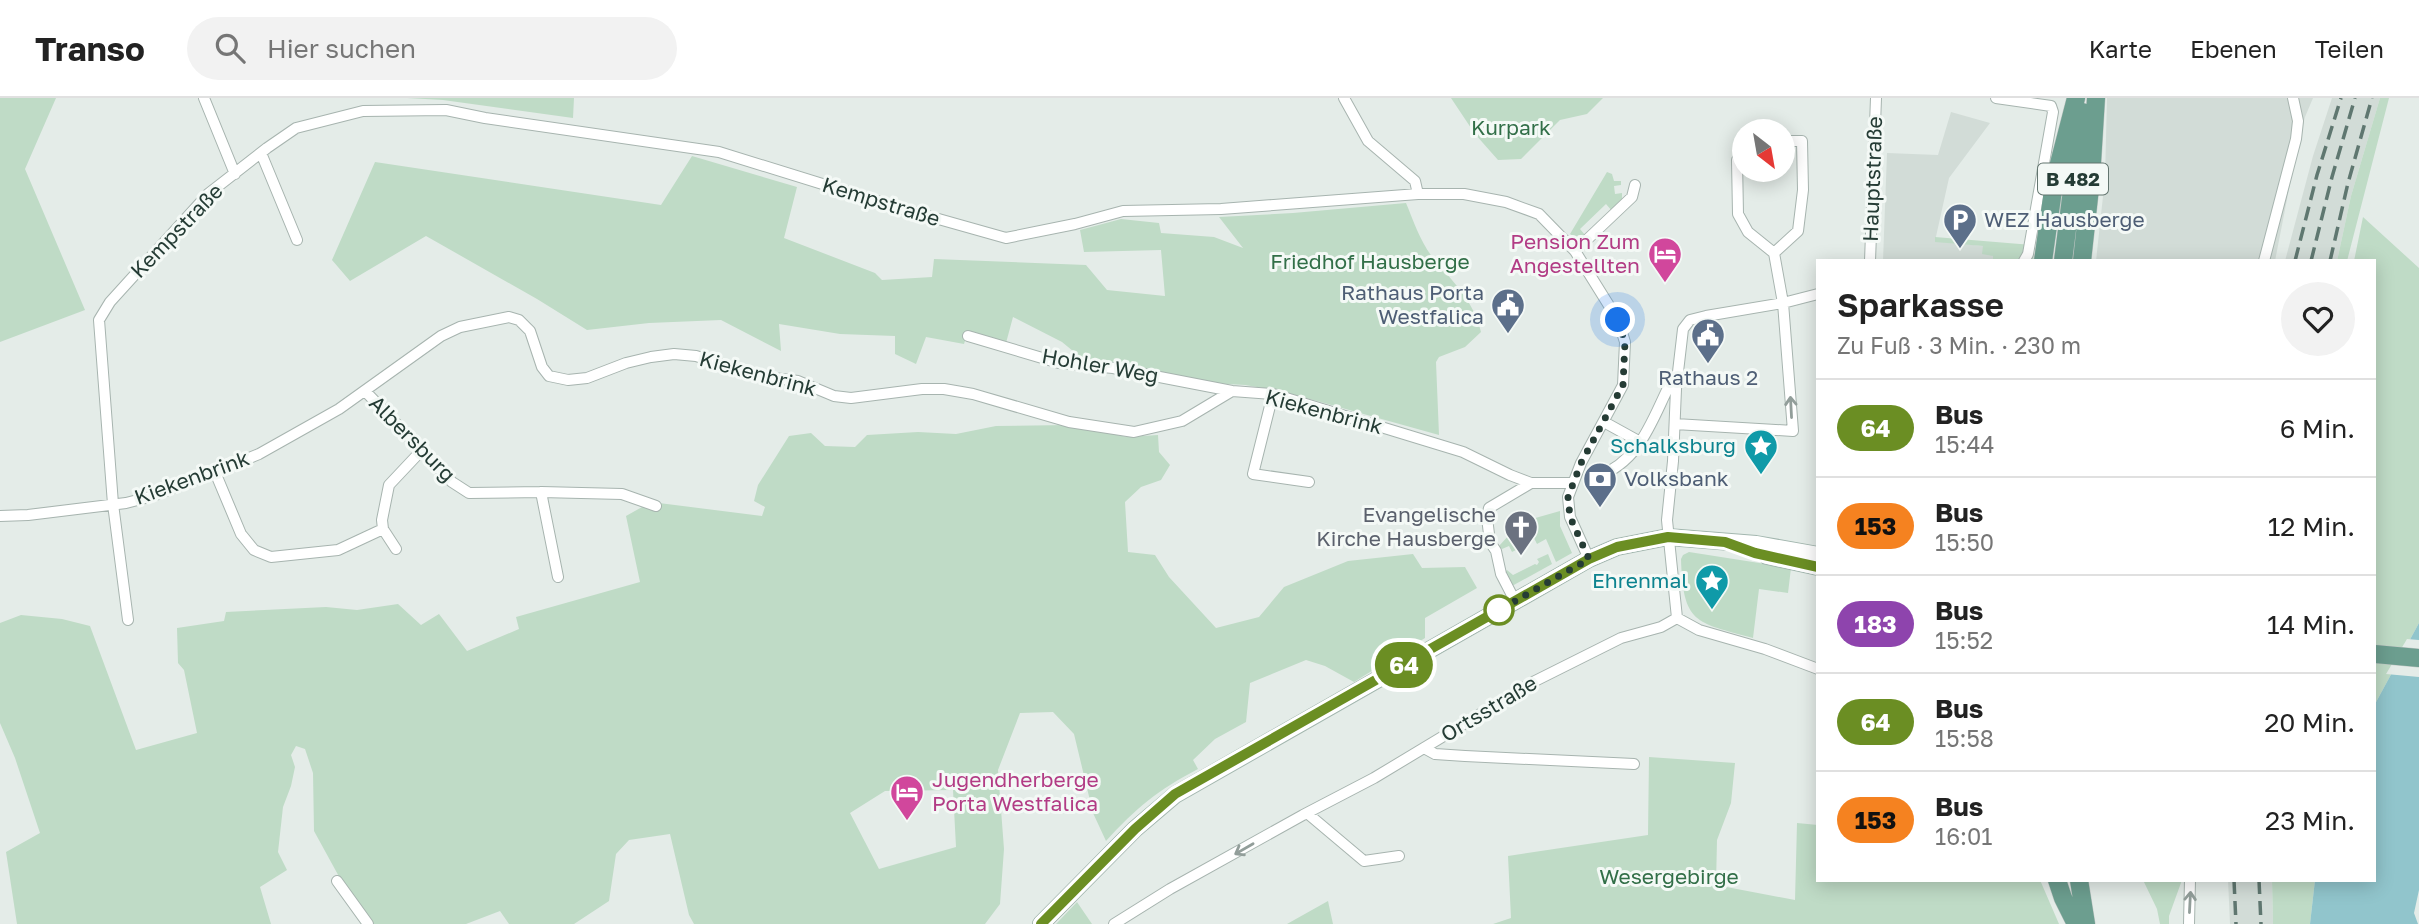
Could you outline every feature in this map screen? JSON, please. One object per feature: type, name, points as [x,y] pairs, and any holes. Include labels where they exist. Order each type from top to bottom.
[{"type":"main road","points":[[2043,259],[2054,183],[2076,98]]},
{"type":"main road","name":"B 482","points":[[2063,259],[2084,98]]},
{"type":"main road","points":[[2082,259],[2096,98]]},
{"type":"main road","points":[[1041,924],[1135,829],[1175,794],[1589,559],[1617,547],[1668,537],[1756,544],[1816,555]]},
{"type":"main road","points":[[1725,542],[1755,553],[1816,567]]},
{"type":"main road","points":[[2376,654],[2419,658]]},
{"type":"main road","points":[[2058,882],[2063,898],[2081,924]]},
{"type":"main road","points":[[2068,882],[2081,924]]},
{"type":"main road","points":[[2079,882],[2081,924]]},
{"type":"street","points":[[204,98],[235,174]]},
{"type":"street","points":[[357,98],[363,111]]},
{"type":"street","points":[[1344,98],[1368,141],[1415,181],[1418,194]]},
{"type":"street","name":"Hauptstraße","points":[[1870,259],[1876,98]]},
{"type":"street","points":[[1996,98],[2051,106],[2053,112],[2025,259]]},
{"type":"street","points":[[2265,259],[2296,139],[2298,121],[2293,98]]},
{"type":"street","name":"Kempstraße","points":[[128,620],[113,504],[99,320],[110,302],[208,194],[296,128],[363,111],[446,110],[719,152],[1006,238],[1074,225],[1123,211],[1221,209],[1418,194],[1464,194],[1506,202],[1539,214],[1575,251],[1618,320],[1625,342],[1623,385],[1572,483],[1568,497],[1570,517],[1589,559]]},
{"type":"street","points":[[1774,253],[1798,231],[1803,190],[1802,141],[1796,141]]},
{"type":"street","points":[[261,153],[297,240]]},
{"type":"street","points":[[1675,424],[1793,431],[1783,303],[1774,253],[1748,232],[1738,214],[1737,182]]},
{"type":"street","points":[[1575,251],[1632,197],[1635,185]]},
{"type":"street","points":[[1816,295],[1690,320],[1684,329],[1676,389],[1667,520],[1678,618],[1699,630],[1765,649],[1816,668]]},
{"type":"street","name":"Kiekenbrink","points":[[0,516],[113,504],[153,496],[215,472],[259,454],[339,409],[441,336],[460,327],[509,317],[519,320],[530,331],[542,367],[549,376],[568,380],[587,378],[651,357],[674,354],[696,356],[758,376],[798,381],[834,396],[850,398],[944,389],[973,394],[1069,422],[1134,432],[1182,421],[1232,391],[1273,394],[1463,452],[1531,483],[1572,483]]},
{"type":"street","name":"Hohler Weg","points":[[968,336],[1059,363],[1113,368],[1232,391]]},
{"type":"street","points":[[1597,477],[1616,468],[1642,443],[1668,388],[1676,389]]},
{"type":"street","name":"Albersburg","points":[[365,391],[452,482],[469,493],[622,494],[656,506]]},
{"type":"street","points":[[1273,394],[1253,474],[1309,482]]},
{"type":"street","points":[[1604,422],[1642,443]]},
{"type":"street","points":[[396,549],[383,529],[382,520],[389,485],[421,451]]},
{"type":"street","points":[[215,472],[241,534],[254,550],[271,557],[338,550],[383,529]]},
{"type":"street","points":[[1515,601],[1501,574],[1496,551],[1490,542],[1487,518],[1489,508],[1531,483]]},
{"type":"street","points":[[541,492],[558,577]]},
{"type":"street","name":"Ortsstraße","points":[[1114,924],[1170,889],[1374,778],[1574,660],[1621,638],[1661,627],[1678,618]]},
{"type":"street","points":[[1424,748],[1435,754],[1634,764]]},
{"type":"street","points":[[1307,813],[1364,862],[1399,856]]},
{"type":"street","points":[[337,881],[368,924]]},
{"type":"street","points":[[2189,924],[2190,882]]},
{"type":"shaded area","points":[[2107,98],[2313,98],[2296,153],[2275,259],[2096,259],[2105,178]]},
{"type":"shaded area","points":[[2332,98],[2380,98],[2351,196],[2337,259],[2286,259],[2313,156]]},
{"type":"shaded area","points":[[1951,112],[1990,123],[1949,178],[1935,241],[1983,246],[1993,259],[1883,259],[1887,153],[1938,155]]},
{"type":"shaded area","points":[[2228,882],[2272,882],[2273,924],[2230,924]]},
{"type":"green space","points":[[0,98],[56,98],[25,169],[85,310],[0,342]]},
{"type":"green space","points":[[407,98],[574,98],[573,118],[443,100]]},
{"type":"green space","name":"Kurpark","points":[[1451,98],[1603,98],[1587,114],[1560,120],[1521,159],[1498,160],[1475,134]]},
{"type":"green space","points":[[2380,98],[2389,98],[2348,259],[2337,259],[2351,196]]},
{"type":"green space","name":"Friedhof Hausberge","points":[[692,156],[797,187],[784,238],[875,273],[882,280],[932,277],[934,259],[1086,265],[1107,290],[1165,296],[1161,250],[1084,252],[1080,230],[1121,219],[1159,223],[1161,233],[1214,237],[1243,248],[1219,217],[1406,203],[1424,245],[1468,301],[1481,332],[1465,347],[1439,357],[1436,362],[1439,435],[1281,391],[1210,383],[1093,360],[1079,356],[1062,342],[1013,317],[1006,343],[968,331],[964,344],[926,337],[916,364],[895,354],[895,336],[840,334],[779,324],[781,351],[721,320],[649,323],[587,330],[426,236],[350,281],[332,260],[375,162],[661,205]]},
{"type":"green space","points":[[1607,172],[1612,174],[1614,181],[1621,181],[1621,185],[1614,186],[1615,194],[1622,193],[1622,200],[1612,211],[1606,204],[1580,229],[1585,235],[1579,240],[1570,234]]},
{"type":"green space","points":[[2363,217],[2419,268],[2419,623],[2376,702],[2376,259],[2354,259]]},
{"type":"green space","points":[[1935,237],[2032,245],[2034,259],[1993,259],[1993,256],[1982,254],[1983,246],[1935,242]]},
{"type":"green space","points":[[1068,425],[1127,437],[1158,435],[1159,452],[1170,465],[1161,480],[1141,487],[1125,502],[1128,552],[1155,555],[1169,577],[1216,628],[1259,617],[1284,587],[1348,561],[1413,554],[1422,568],[1465,567],[1477,588],[1425,618],[1425,638],[1354,682],[1325,666],[1306,660],[1250,683],[1246,722],[1215,739],[1193,760],[1198,769],[1148,800],[1106,841],[1093,813],[1074,734],[1053,712],[1020,713],[998,770],[1004,849],[1000,904],[985,924],[694,924],[689,915],[670,834],[629,840],[616,854],[609,901],[574,924],[509,924],[500,911],[466,924],[365,924],[314,831],[313,773],[305,749],[296,746],[291,755],[295,767],[283,807],[278,852],[287,870],[260,887],[271,924],[17,924],[6,852],[40,833],[15,758],[0,723],[0,623],[21,615],[62,619],[90,626],[136,750],[197,733],[184,670],[178,663],[177,628],[224,621],[226,612],[326,607],[357,610],[398,604],[421,625],[439,614],[467,651],[519,629],[516,617],[640,582],[626,516],[651,502],[762,516],[765,507],[754,501],[758,485],[789,436],[811,433],[825,446],[855,447],[867,435],[918,432],[956,434],[996,426]],"holes":[[[953,790],[956,847],[879,869],[850,813],[885,791]]]},
{"type":"green space","points":[[1560,511],[1560,526],[1572,553],[1556,562],[1546,539],[1537,544],[1534,538],[1512,552],[1509,546],[1502,549],[1499,546],[1521,522]]},
{"type":"green space","points":[[1689,552],[1791,568],[1788,593],[1759,589],[1753,638],[1705,623],[1689,608],[1682,580],[1681,559]]},
{"type":"green space","points":[[1548,554],[1552,564],[1512,586],[1505,572],[1507,570],[1513,575],[1537,565],[1537,559]]},
{"type":"green space","name":"Wesergebirge","points":[[1649,757],[1735,763],[1731,803],[1717,840],[1716,885],[1795,900],[1797,823],[1816,825],[1816,882],[2041,882],[2059,924],[1493,924],[1511,918],[1508,856],[1648,835]]},
{"type":"green space","points":[[2144,882],[2181,882],[2169,916],[2169,924],[2160,924],[2157,909]]},
{"type":"green space","points":[[2272,882],[2315,882],[2310,924],[2273,924]]},
{"type":"green space","points":[[1328,901],[1333,924],[1287,924]]},
{"type":"green space","points":[[1077,902],[1092,924],[1056,924]]},
{"type":"water","points":[[2419,623],[2419,890],[2414,913],[2418,924],[2310,924],[2315,882],[2376,882],[2376,702]]},
{"type":"pier","points":[[2407,639],[2419,640],[2419,677],[2386,674]]},
{"type":"railway","points":[[2296,259],[2317,175],[2341,98]]},
{"type":"railway","points":[[2312,259],[2355,98]]},
{"type":"railway","points":[[2330,259],[2372,98]]},
{"type":"railway","points":[[2234,882],[2236,924]]},
{"type":"railway","points":[[2259,882],[2261,924]]},
{"type":"bus line","name":"64","points":[[1041,924],[1135,829],[1175,794],[1589,559],[1617,547],[1668,537],[1725,542],[1755,553],[1816,567]]},
{"type":"place","name":"WEZ Hausberge","points":[[1960,250]]},
{"type":"place","name":"Pension Zum Angestellten","points":[[1665,284]]},
{"type":"place","name":"Rathaus Porta Westfalica","points":[[1508,335]]},
{"type":"place","name":"Rathaus 2","points":[[1708,365]]},
{"type":"place","name":"Schalksburg","points":[[1761,476]]},
{"type":"place","name":"Volksbank","points":[[1600,509]]},
{"type":"place","name":"Evangelische Kirche Hausberge","points":[[1521,557]]},
{"type":"place","name":"Ehrenmal","points":[[1712,611]]},
{"type":"place","name":"Jugendherberge Porta Westfalica","points":[[907,822]]},
{"type":"route","points":[[1499,610],[1496,612],[1589,559],[1570,517],[1568,497],[1581,463],[1623,385],[1625,342],[1618,320]]}]
